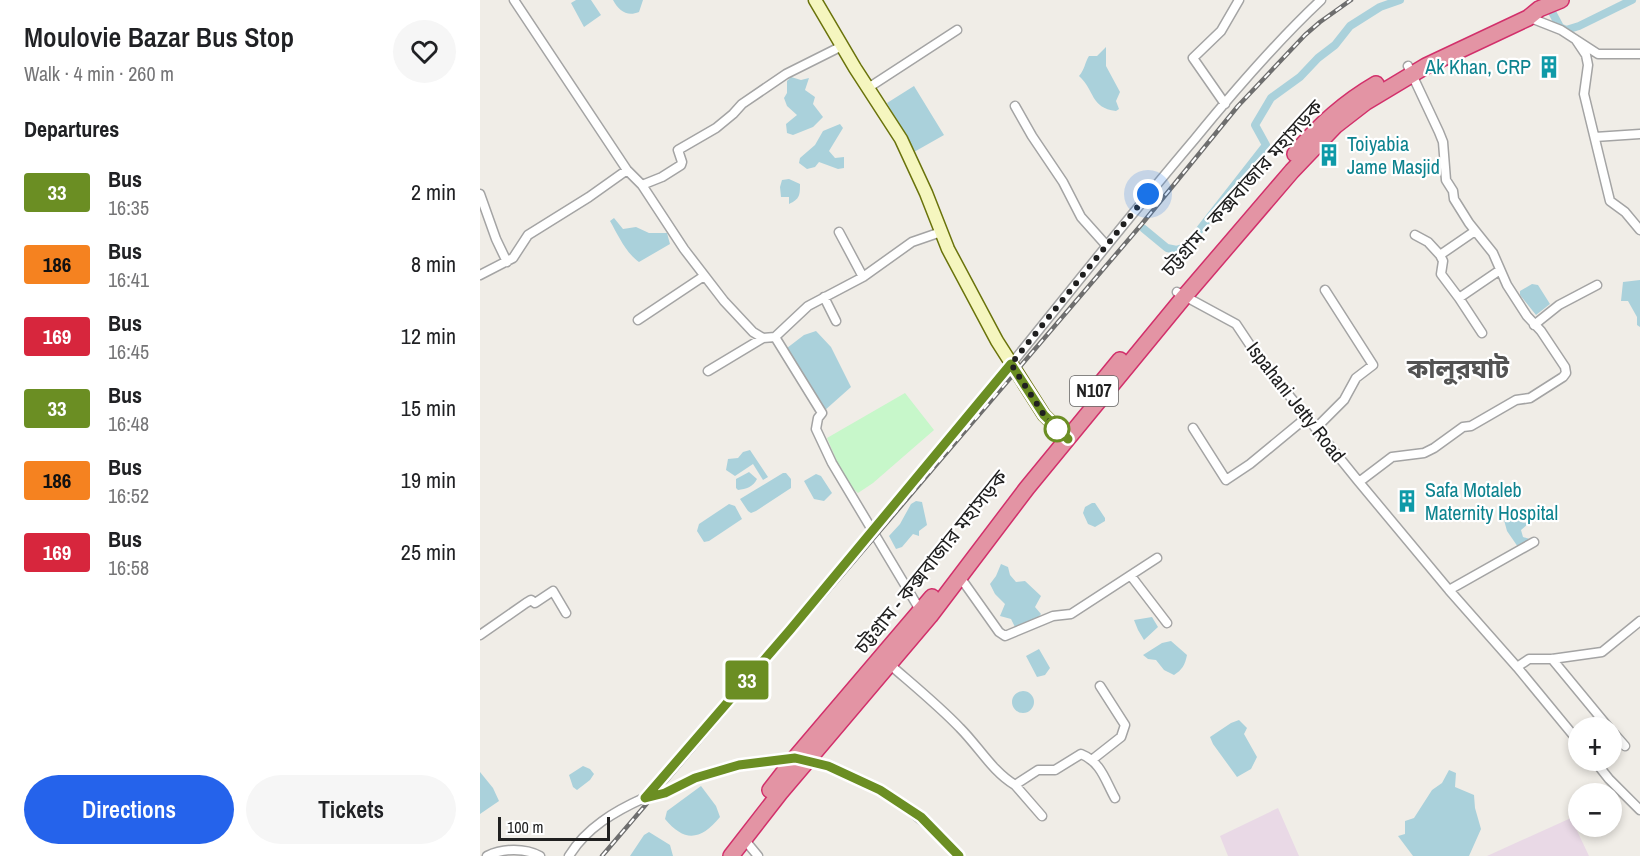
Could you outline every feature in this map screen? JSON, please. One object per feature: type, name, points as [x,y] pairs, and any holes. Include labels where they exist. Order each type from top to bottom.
[{"type":"highway","name":"N107","points":[[1531,13],[1558,1]]},
{"type":"highway","name":"চট্টগ্রাম - কক্সবাজার মহাসড়ক","points":[[885,660],[920,610],[1181,295],[1335,126],[1410,71],[1426,66],[1531,13]]},
{"type":"highway","name":"চট্টগ্রাম - কক্সবাজার মহাসড়ক","points":[[718,856],[885,660],[960,577],[1064,436]]},
{"type":"highway","name":"চট্টগ্রাম - কক্সবাজার মহাসড়ক","points":[[731,856],[801,759]]},
{"type":"street","points":[[514,0],[627,170],[642,185],[704,276],[753,332],[762,338]]},
{"type":"street","points":[[815,0],[901,139],[948,249],[1011,364],[1044,415],[1064,436]]},
{"type":"street","points":[[1225,104],[1193,58],[1221,31],[1239,0]]},
{"type":"street","points":[[645,798],[873,530],[1011,364],[1106,244],[1289,30],[1321,0]]},
{"type":"street","points":[[1531,13],[1598,54],[1640,54]]},
{"type":"street","points":[[868,88],[957,30]]},
{"type":"street","points":[[1576,40],[1586,55],[1588,65],[1584,94],[1610,201],[1625,212],[1640,230]]},
{"type":"street","points":[[642,185],[662,177],[681,165],[678,150],[716,128],[734,114],[742,104],[786,74],[842,46]]},
{"type":"street","name":"Ispahani Jetty Road","points":[[1181,295],[1236,324],[1258,357],[1359,482],[1392,457],[1424,453],[1463,427],[1471,426],[1516,400],[1530,398],[1563,377],[1566,373],[1565,367],[1507,285],[1494,253],[1475,231],[1454,199],[1453,191],[1446,180],[1443,142],[1410,71]]},
{"type":"street","points":[[1015,106],[1063,182],[1081,217],[1106,244]]},
{"type":"street","points":[[1595,137],[1640,134]]},
{"type":"street","points":[[480,275],[507,262],[516,254],[528,235],[627,170]]},
{"type":"street","points":[[480,194],[507,262]]},
{"type":"street","points":[[1440,255],[1475,231]]},
{"type":"street","points":[[839,232],[863,277]]},
{"type":"street","points":[[708,371],[762,338],[775,337],[801,310],[863,277],[912,242],[941,232]]},
{"type":"street","points":[[1415,235],[1428,242],[1440,255],[1443,261],[1441,274],[1482,333]]},
{"type":"street","points":[[1458,298],[1500,270]]},
{"type":"street","points":[[638,320],[704,276]]},
{"type":"street","points":[[1534,325],[1559,305],[1597,285]]},
{"type":"street","points":[[1316,429],[1344,400],[1356,378],[1374,365],[1325,290]]},
{"type":"street","points":[[824,297],[836,321]]},
{"type":"street","points":[[775,337],[822,413],[818,418],[816,429],[832,463],[920,610]]},
{"type":"street","points":[[1193,428],[1226,480],[1250,464],[1306,417]]},
{"type":"street","points":[[1359,482],[1568,729]]},
{"type":"street","points":[[1449,590],[1534,542]]},
{"type":"street","points":[[960,577],[999,632],[1005,636],[1053,616],[1071,614],[1157,558]]},
{"type":"street","points":[[1131,576],[1167,623]]},
{"type":"street","points":[[480,634],[531,600],[535,603],[553,591],[566,613]]},
{"type":"street","points":[[1517,667],[1529,659],[1552,659],[1602,652],[1640,621]]},
{"type":"street","points":[[1552,659],[1600,717]]},
{"type":"street","points":[[885,660],[962,730],[995,768],[1016,785],[1042,816]]},
{"type":"street","points":[[1092,759],[1121,737],[1125,725],[1100,686]]},
{"type":"street","points":[[1622,743],[1625,746]]},
{"type":"street","points":[[1016,785],[1038,770],[1055,770],[1081,754],[1092,759],[1107,781],[1114,798]]},
{"type":"street","points":[[569,856],[590,829],[645,798],[665,793],[695,778],[739,765],[801,759],[828,766],[880,790],[921,817],[959,856]]},
{"type":"street","points":[[1603,771],[1640,810]]},
{"type":"street","points":[[744,839],[758,856]]},
{"type":"street","points":[[488,856],[494,852],[510,850],[540,856]]},
{"type":"shaded area","points":[[1278,808],[1299,856],[1228,856],[1220,836]]},
{"type":"shaded area","points":[[1568,819],[1568,837],[1580,837],[1589,856],[1487,856]]},
{"type":"green space","points":[[905,393],[934,430],[873,483],[858,493],[844,475],[827,438]]},
{"type":"water","points":[[576,0],[591,0],[601,15],[584,27],[571,3]]},
{"type":"water","points":[[613,0],[643,0],[639,12],[631,14],[621,10]]},
{"type":"water","points":[[1106,47],[1106,66],[1120,92],[1116,101],[1119,109],[1116,111],[1097,102],[1079,76],[1089,56],[1097,56]]},
{"type":"water","points":[[791,77],[801,80],[809,78],[805,90],[815,97],[813,104],[823,117],[813,127],[793,135],[787,133],[786,124],[797,115],[787,106],[784,98],[787,93],[787,81]]},
{"type":"water","points":[[914,86],[944,135],[914,152],[887,103]]},
{"type":"water","points":[[840,124],[843,128],[829,151],[835,158],[844,157],[844,168],[838,169],[819,162],[815,167],[807,169],[799,163],[800,158],[815,145],[823,131]]},
{"type":"water","points":[[789,179],[800,184],[800,191],[799,196],[789,204],[789,197],[781,197],[780,187],[782,180]]},
{"type":"water","points":[[614,218],[623,229],[636,227],[649,233],[667,233],[670,244],[639,262],[619,238],[610,221]]},
{"type":"water","points":[[1640,280],[1640,327],[1637,325],[1637,317],[1628,301],[1621,301],[1623,282]]},
{"type":"water","points":[[1532,284],[1538,285],[1550,304],[1536,315],[1520,295],[1520,291]]},
{"type":"water","points":[[816,331],[831,347],[851,387],[824,411],[787,348],[804,335]]},
{"type":"water","points":[[750,450],[768,477],[763,480],[753,464],[735,476],[726,470],[728,459],[738,458],[743,452]]},
{"type":"water","points":[[749,472],[757,479],[749,487],[738,490],[736,479]]},
{"type":"water","points":[[783,473],[791,479],[791,488],[756,511],[751,513],[748,511],[740,499]]},
{"type":"water","points":[[816,474],[821,476],[832,493],[824,501],[814,499],[804,481]]},
{"type":"water","points":[[916,501],[922,502],[927,525],[919,531],[919,536],[913,534],[902,547],[896,549],[889,536],[900,524],[911,504]]},
{"type":"water","points":[[1095,503],[1105,518],[1105,521],[1095,527],[1088,524],[1083,513],[1085,507]]},
{"type":"water","points":[[729,504],[735,506],[742,519],[704,542],[697,531],[699,524]]},
{"type":"water","points":[[1512,512],[1516,512],[1520,522],[1529,523],[1521,530],[1523,537],[1533,540],[1518,547],[1507,531],[1504,520]]},
{"type":"water","points":[[1001,564],[1008,567],[1010,575],[1016,582],[1025,581],[1041,596],[1035,607],[1041,614],[1035,621],[1016,629],[1011,619],[1000,616],[1005,604],[995,594],[990,584]]},
{"type":"water","points":[[1152,617],[1158,627],[1144,640],[1134,620]]},
{"type":"water","points":[[1171,641],[1187,655],[1183,667],[1174,675],[1164,670],[1156,660],[1148,659],[1143,655],[1162,643]]},
{"type":"water","points":[[1039,649],[1050,668],[1045,675],[1037,677],[1026,656]]},
{"type":"water","points":[[1023,691],[1031,694],[1034,702],[1031,710],[1023,713],[1015,710],[1012,702],[1015,694]]},
{"type":"water","points":[[1239,720],[1247,728],[1244,734],[1257,757],[1251,769],[1237,777],[1210,737]]},
{"type":"water","points":[[583,766],[594,774],[577,790],[573,787],[569,775]]},
{"type":"water","points":[[1449,770],[1456,773],[1455,787],[1474,795],[1481,829],[1469,856],[1413,856],[1398,836],[1405,834],[1405,821],[1414,818],[1432,790],[1442,783]]},
{"type":"water","points":[[480,772],[493,788],[499,801],[480,814]]},
{"type":"water","points":[[701,786],[716,806],[720,817],[700,834],[686,835],[672,827],[665,819],[667,811]]},
{"type":"water","points":[[649,832],[670,845],[673,856],[630,856],[644,835]]},
{"type":"waterway","points":[[1144,229],[1167,248],[1177,250],[1187,246],[1266,145],[1255,125],[1271,98],[1300,77],[1318,58],[1335,45],[1350,26],[1380,7],[1400,0]]},
{"type":"waterway","points":[[1552,12],[1560,27],[1566,30],[1632,0]]},
{"type":"railway","points":[[602,856],[1141,225],[1238,106],[1305,35],[1351,0]]},
{"type":"bus line","name":"33","points":[[959,856],[921,817],[910,812],[880,790],[828,766],[795,758],[771,759],[712,772],[665,793],[645,798],[790,630],[1011,364],[1044,415],[1068,439]]},
{"type":"place","name":"Ak Khan, CRP","points":[[1549,67]]},
{"type":"place","name":"Toiyabia Jame Masjid","points":[[1329,155]]},
{"type":"place","name":"Safa Motaleb Maternity Hospital","points":[[1407,501]]},
{"type":"district","name":"কালুরঘাট","points":[[1458,369]]},
{"type":"route","points":[[1057,429],[1036,404],[1011,364],[1148,194]]}]
